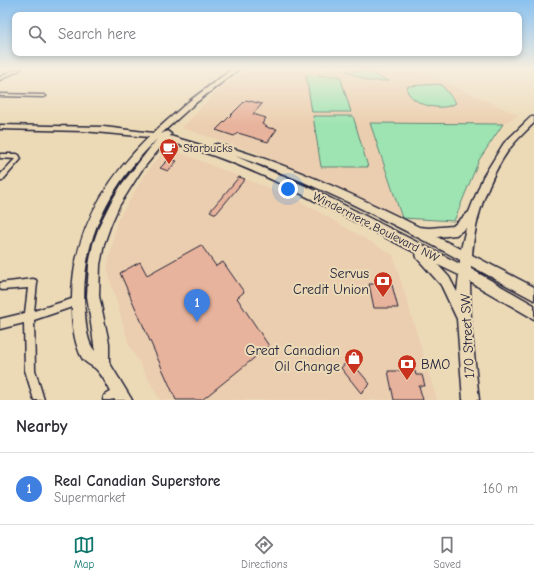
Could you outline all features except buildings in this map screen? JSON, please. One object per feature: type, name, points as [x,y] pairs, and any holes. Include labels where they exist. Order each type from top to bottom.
[{"type":"street","points":[[117,397],[101,364],[87,354],[79,324],[78,277],[83,249],[91,225],[114,183],[162,135],[202,99],[205,93],[212,88]]},
{"type":"street","points":[[0,95],[44,96]]},
{"type":"street","name":"170 Street SW","points":[[471,400],[466,362],[464,318],[465,273],[473,215],[485,181],[500,153],[517,133],[534,119]]},
{"type":"street","name":"Windermere Boulevard NW","points":[[0,120],[112,124],[162,135],[272,164],[323,185],[414,230],[534,294]]},
{"type":"street","name":"Windermere Boulevard NW","points":[[0,127],[79,128],[162,135],[219,154],[263,171],[336,206],[465,273],[534,312]]},
{"type":"street","points":[[101,364],[102,344],[94,309],[93,289],[98,246],[112,208],[125,185],[162,135]]},
{"type":"street","points":[[0,156],[18,156],[18,159],[0,179]]},
{"type":"street","points":[[414,230],[429,233],[449,232],[456,230],[473,215]]},
{"type":"street","points":[[414,247],[445,282],[464,318]]},
{"type":"street","points":[[2,286],[29,282],[33,283],[29,317],[30,370],[39,400]]},
{"type":"street","points":[[0,324],[29,317],[78,301]]},
{"type":"shaded area","points":[[222,88],[458,88],[518,115],[503,124],[370,123],[402,218],[257,153],[182,128]]},
{"type":"shaded area","points":[[174,150],[258,184],[288,194],[393,255],[437,400],[160,400],[129,345],[107,269],[117,221],[146,173],[163,152]]},
{"type":"green space","points":[[308,88],[344,88],[351,112],[312,112]]},
{"type":"green space","points":[[408,88],[444,88],[456,103],[444,107],[429,106],[416,100],[407,91]]},
{"type":"green space","points":[[313,116],[353,116],[368,167],[321,167]]},
{"type":"green space","points":[[370,123],[503,124],[479,160],[454,221],[402,218]]},
{"type":"place","name":"Starbucks","points":[[169,165]]},
{"type":"place","name":"Servus Credit Union","points":[[383,298]]},
{"type":"place","name":"Real Canadian Superstore","points":[[197,322]]},
{"type":"place","name":"Great Canadian Oil Change","points":[[354,375]]},
{"type":"place","name":"BMO","points":[[407,381]]}]
